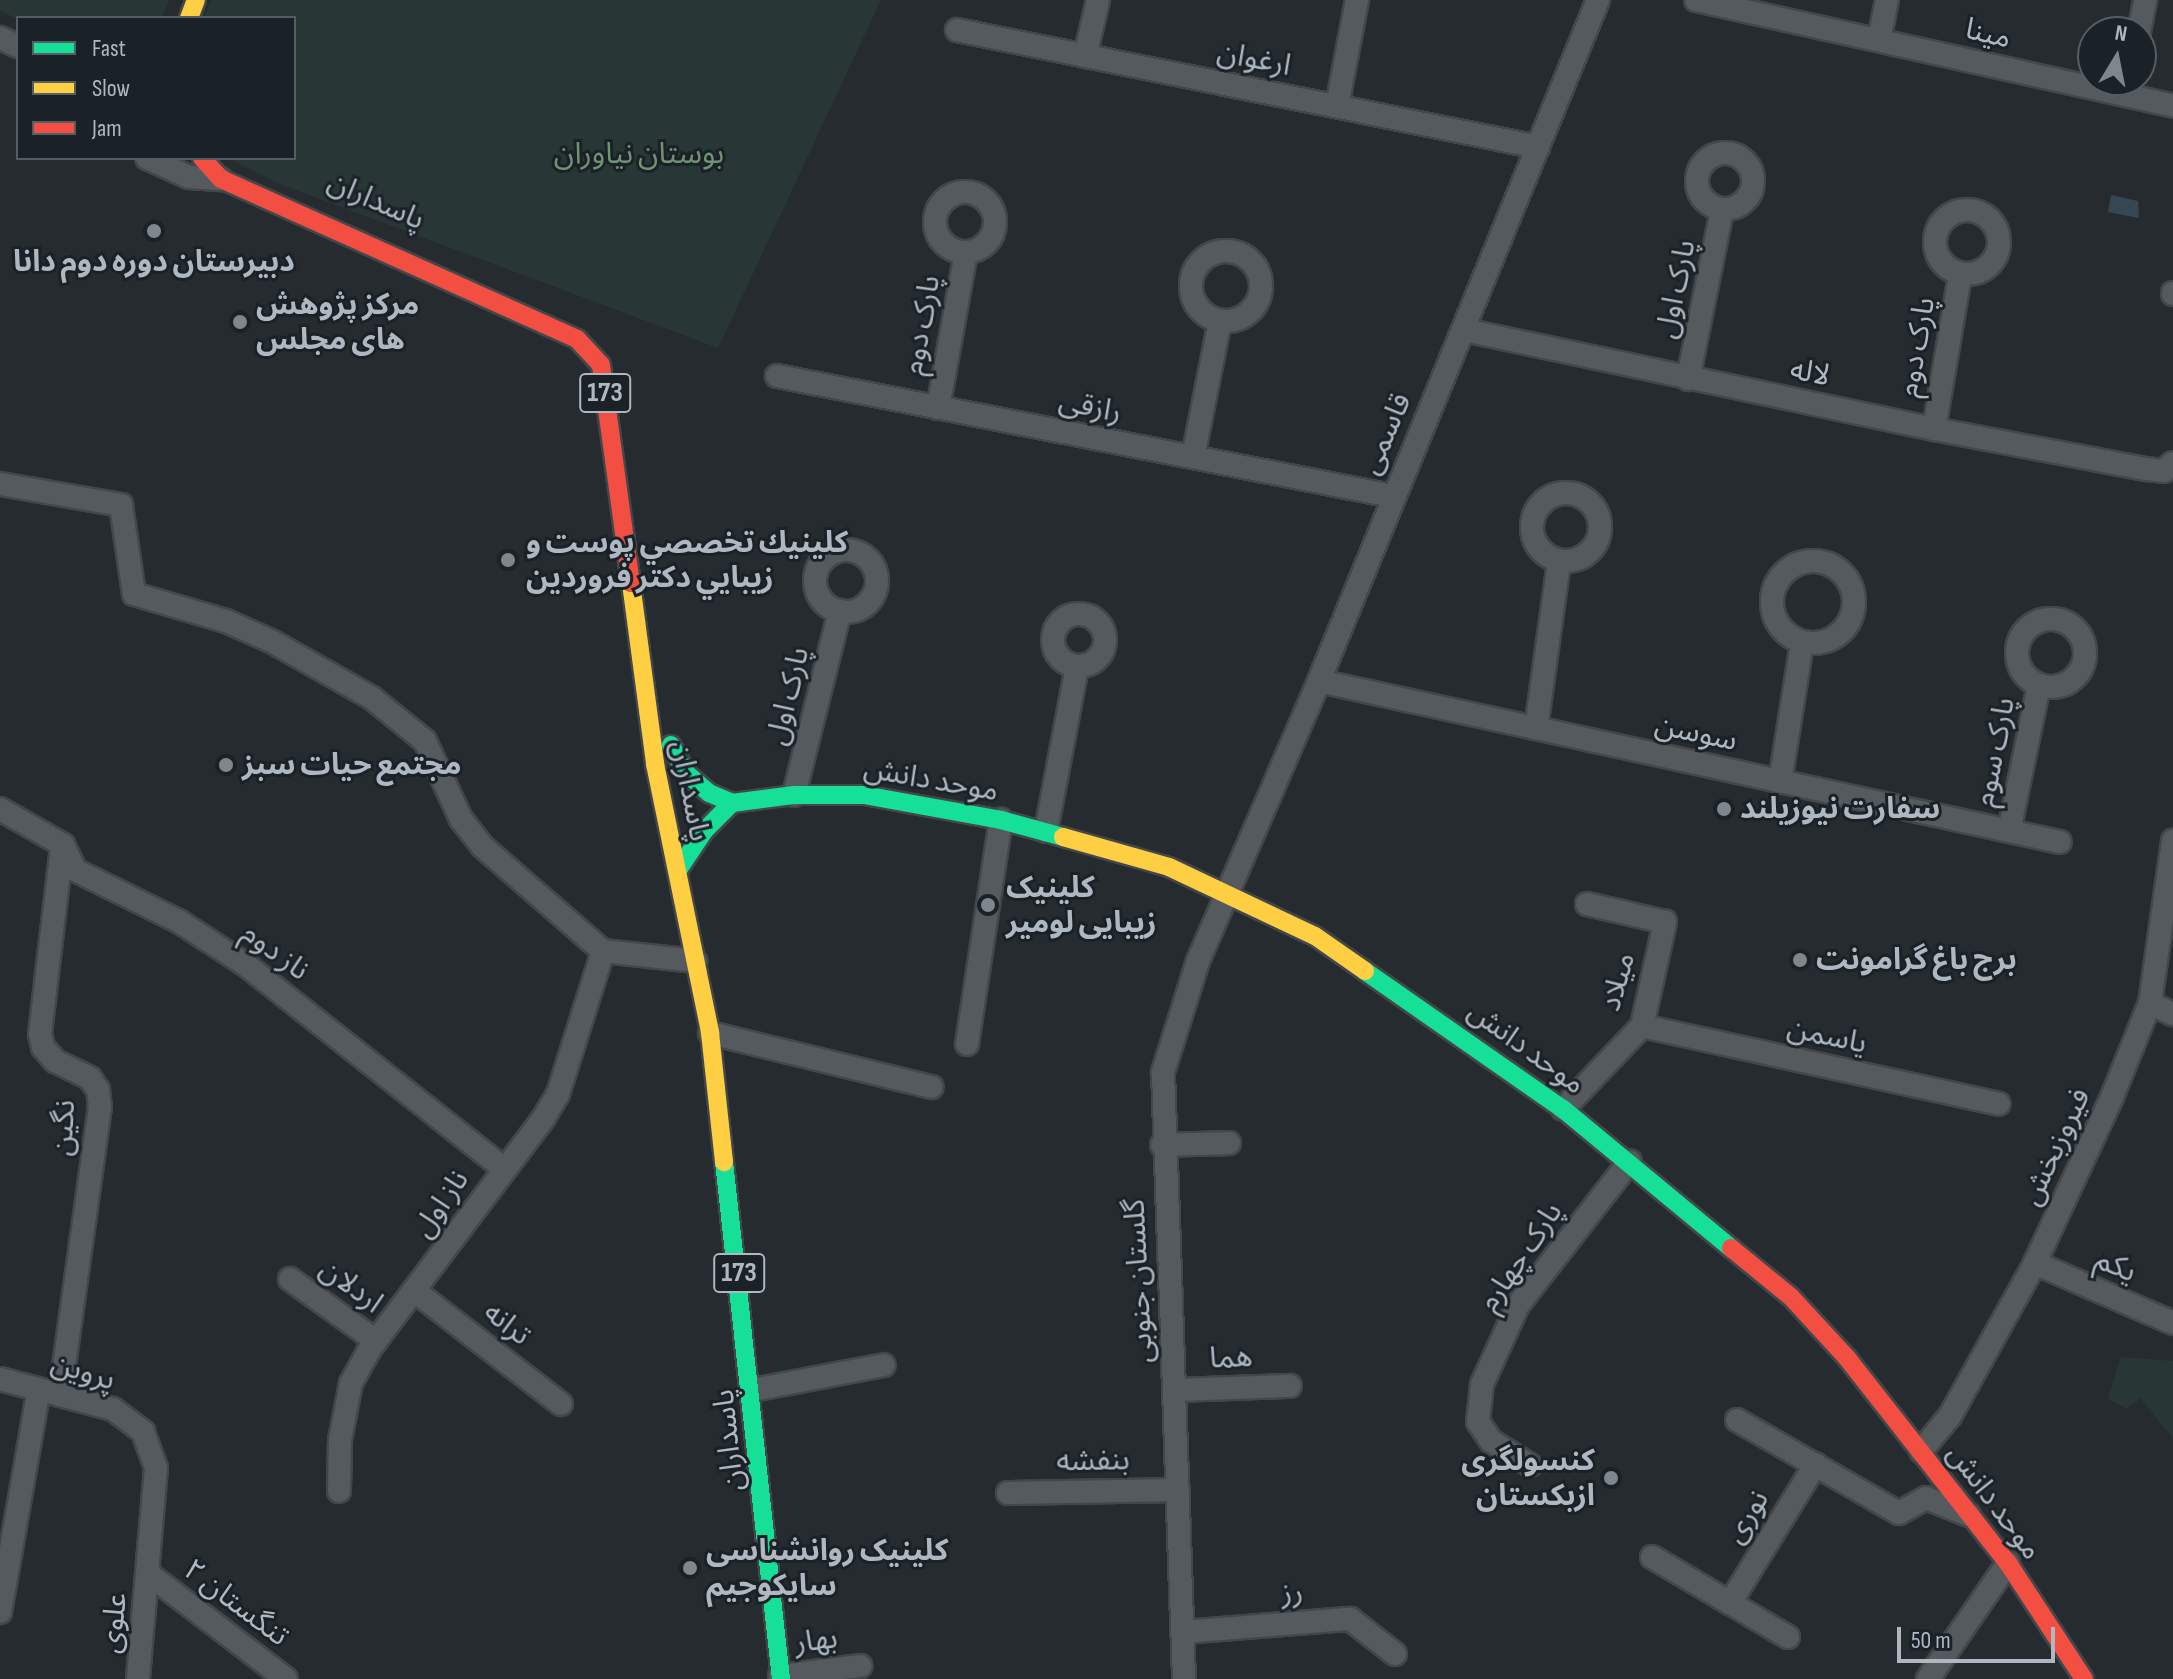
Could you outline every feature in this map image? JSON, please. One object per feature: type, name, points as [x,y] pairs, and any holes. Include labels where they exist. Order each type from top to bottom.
[{"type":"main road","name":"پاسداران","points":[[223,168],[275,187],[543,301]]},
{"type":"main road","name":"پاسداران","points":[[223,168],[590,347],[601,365],[655,764],[710,1033],[753,1390],[780,1677]]},
{"type":"main road","name":"پاسداران","points":[[620,357],[671,745],[686,773],[709,793],[732,803]]},
{"type":"main road","name":"موحد دانش","points":[[732,803],[794,795],[864,795],[1001,820],[1123,851],[1229,892],[1315,936],[1563,1109],[1630,1161],[1791,1297],[1921,1451],[2008,1563],[2084,1679]]},
{"type":"main road","points":[[678,870],[704,831],[732,803]]},
{"type":"street","points":[[1085,56],[1098,0]]},
{"type":"street","points":[[1337,106],[1357,0]]},
{"type":"street","name":"قاسمی","points":[[1229,892],[1319,681],[1392,496],[1464,330],[1598,0]]},
{"type":"street","name":"مینا","points":[[1696,0],[1879,40],[2077,78]]},
{"type":"street","points":[[1879,40],[1887,0]]},
{"type":"street","name":"ارغوان","points":[[957,30],[1538,147]]},
{"type":"street","name":"مینا","points":[[2148,96],[2173,106]]},
{"type":"street","points":[[151,160],[189,177],[223,168]]},
{"type":"street","name":"پارک اول","points":[[1688,379],[1722,210]]},
{"type":"street","name":"پارک دوم","points":[[938,408],[966,252]]},
{"type":"street","name":"پارک دوم","points":[[1934,429],[1960,275]]},
{"type":"street","points":[[1193,457],[1220,321]]},
{"type":"street","name":"لاله","points":[[1464,330],[1688,379],[2146,469],[2164,471],[2173,463]]},
{"type":"street","name":"رازقی","points":[[777,376],[1392,496]]},
{"type":"street","points":[[0,484],[121,505],[134,594],[249,631],[323,666],[372,698],[425,741],[461,819],[482,846],[603,951],[695,961]]},
{"type":"street","points":[[1536,728],[1559,562]]},
{"type":"street","name":"پارک اول","points":[[794,795],[840,611]]},
{"type":"street","points":[[1780,782],[1802,643]]},
{"type":"street","points":[[1046,831],[1077,667]]},
{"type":"street","name":"سوسن","points":[[1319,681],[2060,842]]},
{"type":"street","name":"پارک سوم","points":[[2009,831],[2039,685]]},
{"type":"street","name":"ناز دوم","points":[[0,809],[63,845],[75,870],[180,922],[246,965],[503,1168]]},
{"type":"street","points":[[967,1044],[1001,820]]},
{"type":"street","name":"فیروزبخش","points":[[1921,1451],[1950,1416],[2035,1263],[2150,1003],[2173,841]]},
{"type":"street","name":"نگین","points":[[50,1392],[100,1108],[98,1090],[90,1078],[55,1061],[43,1047],[40,1034],[63,845]]},
{"type":"street","name":"گلستان جنوبی","points":[[1184,1679],[1162,1145],[1163,1072],[1198,961],[1229,892]]},
{"type":"street","name":"میلاد","points":[[1563,1109],[1642,1026],[1665,922],[1587,904]]},
{"type":"street","name":"ناز اول","points":[[339,1491],[340,1440],[351,1383],[376,1341],[416,1292],[558,1094],[603,951]]},
{"type":"street","points":[[2150,1003],[2173,1014]]},
{"type":"street","name":"یاسمن","points":[[1642,1026],[1999,1104]]},
{"type":"street","points":[[710,1033],[931,1087]]},
{"type":"street","points":[[1162,1145],[1229,1143]]},
{"type":"street","name":"پارک چهارم","points":[[1530,1465],[1491,1441],[1478,1422],[1482,1384],[1518,1305],[1630,1161]]},
{"type":"street","name":"یکم","points":[[2035,1263],[2173,1323]]},
{"type":"street","name":"اردلان","points":[[290,1279],[376,1341]]},
{"type":"street","name":"ترانه","points":[[416,1292],[561,1404]]},
{"type":"street","points":[[753,1390],[884,1365]]},
{"type":"street","name":"پروین","points":[[0,1379],[113,1409],[143,1432],[156,1468],[150,1575]]},
{"type":"street","name":"هما","points":[[1174,1390],[1290,1386]]},
{"type":"street","points":[[0,1612],[50,1392]]},
{"type":"street","points":[[1737,1420],[1899,1513],[1926,1498],[1970,1516]]},
{"type":"street","name":"نوری","points":[[1730,1603],[1816,1464]]},
{"type":"street","name":"بنفشه","points":[[1008,1493],[1178,1490]]},
{"type":"street","points":[[1652,1557],[1788,1637]]},
{"type":"street","points":[[1928,1679],[2008,1563]]},
{"type":"street","name":"علوی","points":[[138,1679],[150,1575]]},
{"type":"street","name":"تنگستان ۲","points":[[150,1575],[286,1679]]},
{"type":"street","name":"رز","points":[[1183,1632],[1350,1619],[1395,1654]]},
{"type":"street","name":"بهار","points":[[780,1677],[860,1666]]},
{"type":"green space","points":[[0,0],[169,0],[162,16],[16,18],[0,11]]},
{"type":"green space","name":"بوستان نیاوران","points":[[211,0],[881,0],[718,348],[280,184],[232,160],[296,160],[296,16],[204,16]]},
{"type":"green space","points":[[2121,1357],[2173,1361],[2173,1438],[2140,1398],[2126,1409],[2108,1398]]},
{"type":"water","points":[[2111,195],[2138,201],[2139,218],[2108,212]]},
{"type":"traffic: fast","points":[[671,745],[686,773],[709,793],[732,803]]},
{"type":"traffic: fast","points":[[732,803],[794,795],[864,795],[1001,820],[1063,837]]},
{"type":"traffic: fast","points":[[678,870],[704,831],[732,803]]},
{"type":"traffic: fast","points":[[1365,971],[1563,1109],[1731,1248]]},
{"type":"traffic: fast","points":[[724,1162],[781,1679]]},
{"type":"traffic: slow","points":[[190,16],[196,0]]},
{"type":"traffic: slow","points":[[631,583],[655,764],[710,1033],[724,1162]]},
{"type":"traffic: slow","points":[[1063,837],[1169,867],[1315,936],[1365,971]]},
{"type":"traffic: jam","points":[[204,160],[221,179],[577,339],[601,365],[631,583]]},
{"type":"traffic: jam","points":[[1731,1248],[1791,1297],[1847,1358],[2008,1563],[2084,1679]]},
{"type":"place","name":"دبیرستان دوره دوم دانا","points":[[154,231]]},
{"type":"place","name":"مرکز پژوهش های مجلس","points":[[240,322]]},
{"type":"place","name":"كلينيك تخصصي پوست و زيبايي دكتر فروردين","points":[[508,560]]},
{"type":"place","name":"مجتمع حیات سبز","points":[[226,765]]},
{"type":"place","name":"سفارت نیوزیلند","points":[[1724,809]]},
{"type":"place","name":"کلینیک زیبایی لومیر","points":[[988,905]]},
{"type":"place","name":"برج باغ گرامونت","points":[[1800,960]]},
{"type":"place","name":"کنسولگری ازبکستان","points":[[1611,1478]]},
{"type":"place","name":"کلینیک روانشناسی سایکوجیم","points":[[690,1568]]}]
